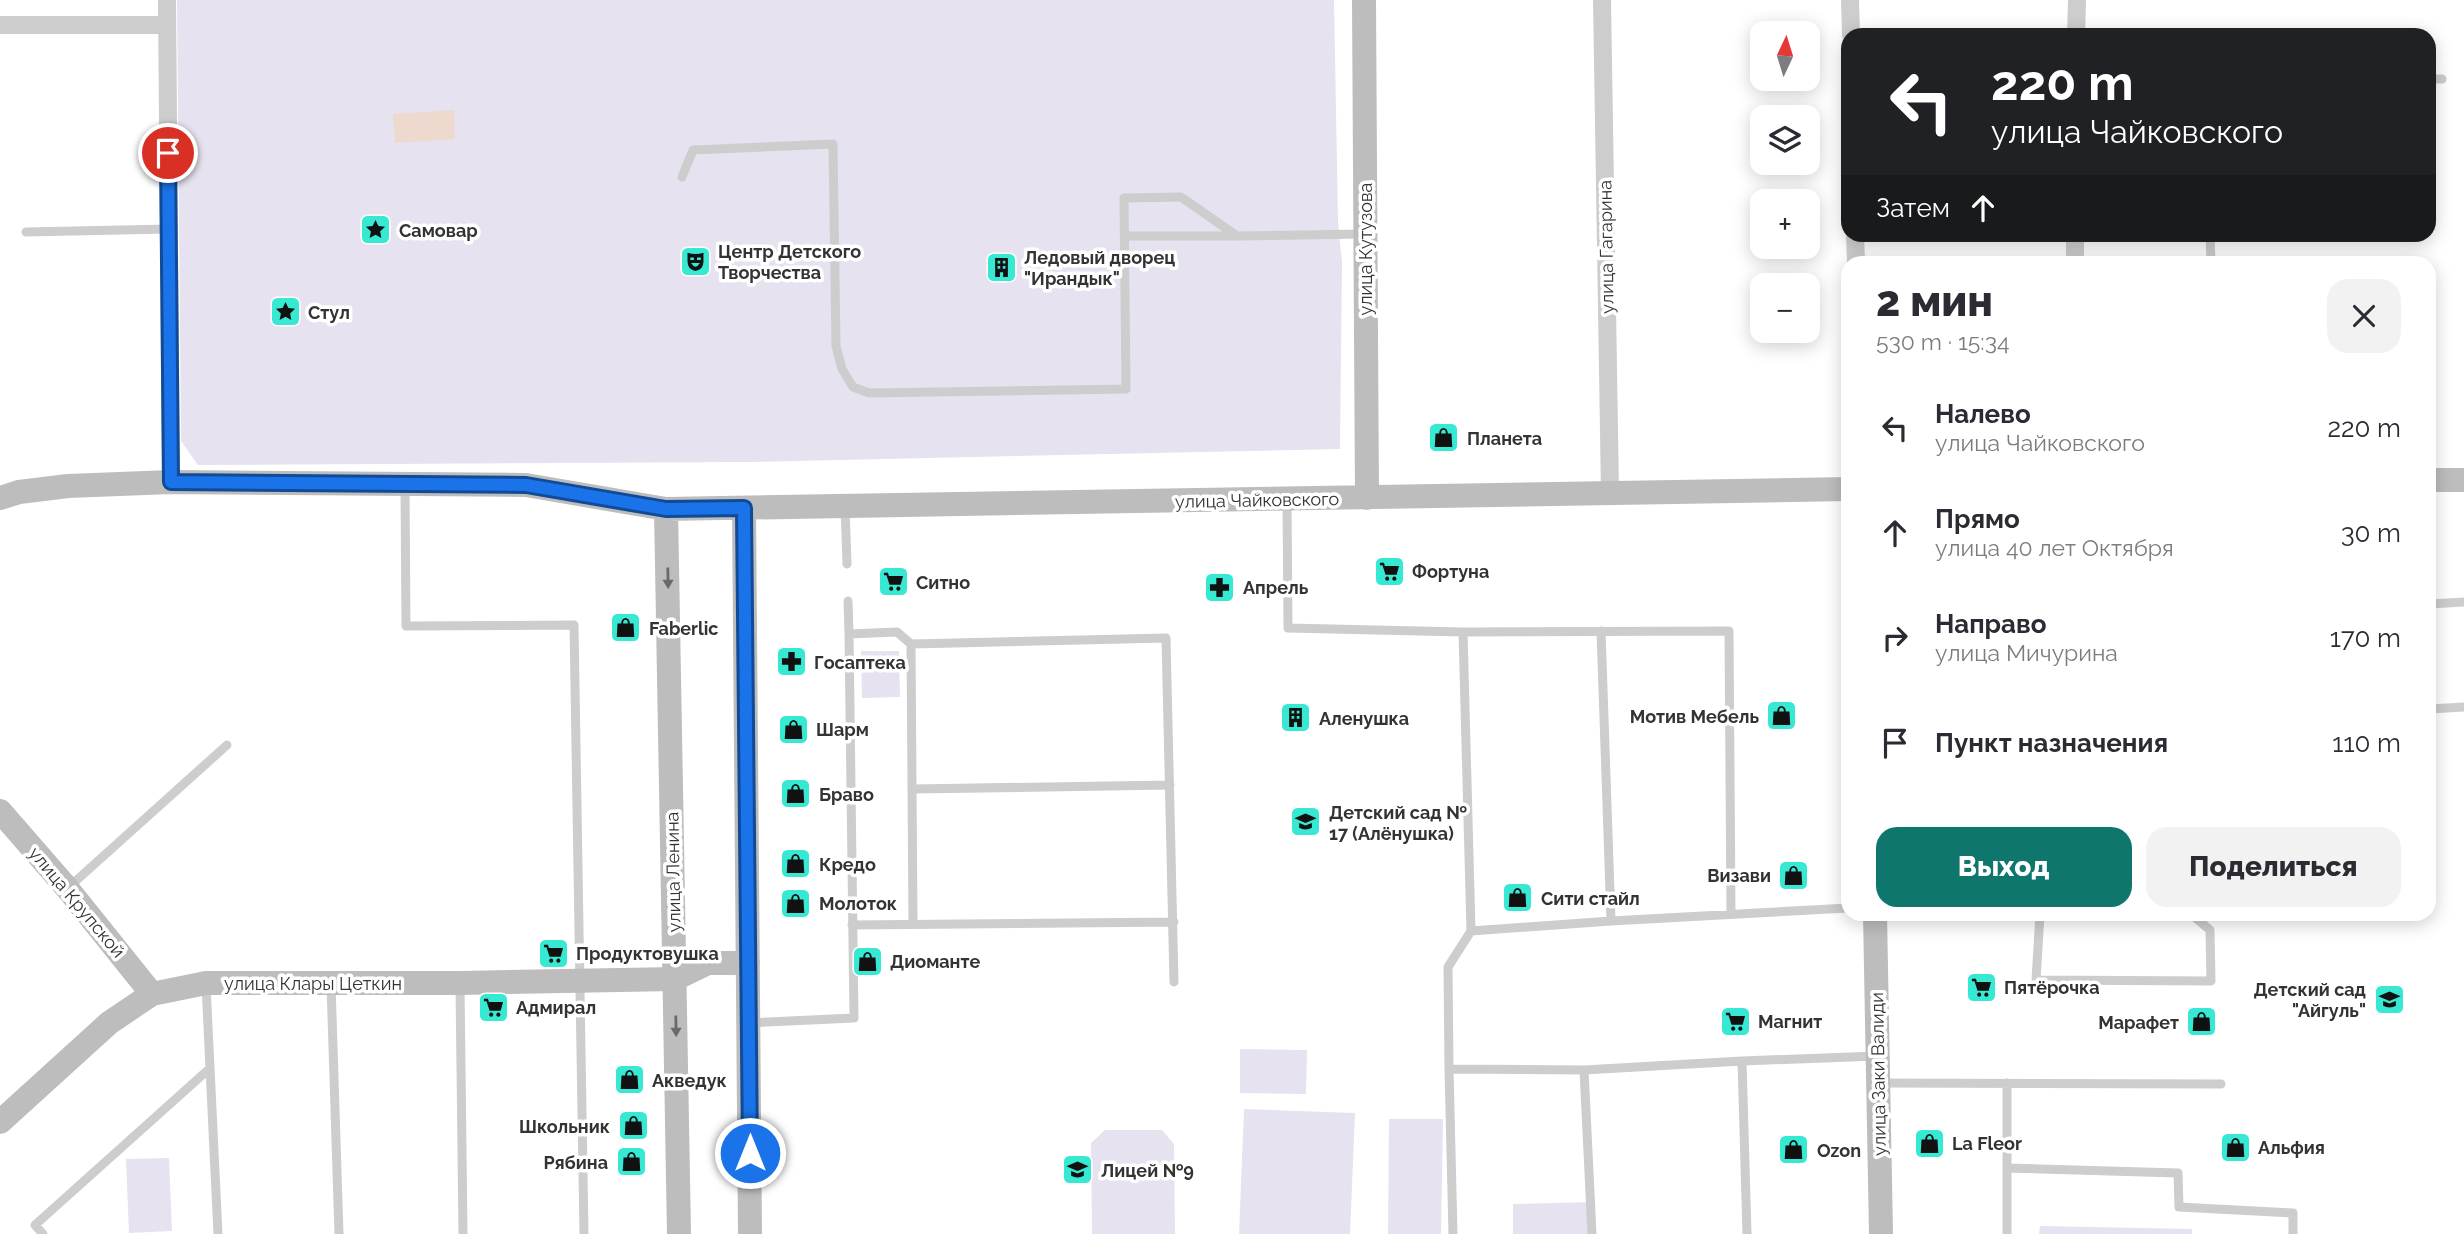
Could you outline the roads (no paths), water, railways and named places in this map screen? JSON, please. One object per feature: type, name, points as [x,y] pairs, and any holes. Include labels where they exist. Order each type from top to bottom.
[{"type":"main road","name":"улица Кутузова","points":[[1364,0],[1367,498]]},
{"type":"main road","points":[[2436,480],[2464,480]]},
{"type":"main road","name":"улица Чайковского","points":[[0,498],[19,492],[68,486],[171,482],[526,485],[666,509],[1841,489]]},
{"type":"main road","points":[[744,508],[750,1234]]},
{"type":"main road","name":"улица Ленина","points":[[666,509],[679,1234]]},
{"type":"main road","name":"улица Крупской","points":[[0,811],[67,888],[152,994]]},
{"type":"main road","name":"улица Заки Валиди","points":[[1875,921],[1881,1234]]},
{"type":"main road","points":[[675,979],[708,963],[748,963]]},
{"type":"main road","name":"улица Клары Цеткин","points":[[0,1122],[109,1023],[152,994],[206,983],[460,983],[675,979]]},
{"type":"street","points":[[166,0],[171,482]]},
{"type":"street","name":"улица Гагарина","points":[[1602,0],[1610,493]]},
{"type":"street","points":[[1850,0],[1851,28]]},
{"type":"street","points":[[2076,28],[2077,0]]},
{"type":"street","points":[[0,25],[167,25]]},
{"type":"lane","points":[[2436,79],[2442,79]]},
{"type":"lane","points":[[682,177],[693,150],[833,144],[836,346],[842,369],[853,387],[869,393],[1126,388],[1124,198],[1181,197],[1237,236]]},
{"type":"lane","points":[[26,232],[169,229]]},
{"type":"lane","points":[[1125,236],[1364,234]]},
{"type":"lane","points":[[405,484],[406,626],[574,625],[584,1234]]},
{"type":"lane","points":[[1287,500],[1288,628],[1463,632],[1729,631],[1731,914]]},
{"type":"lane","points":[[845,506],[847,564]]},
{"type":"lane","points":[[748,1023],[854,1018],[848,601]]},
{"type":"lane","points":[[2436,604],[2464,603]]},
{"type":"lane","points":[[1601,631],[1611,920]]},
{"type":"lane","points":[[849,634],[897,632],[911,644],[1167,638],[1174,982]]},
{"type":"lane","points":[[1453,1234],[1448,967],[1471,931],[1463,632]]},
{"type":"lane","points":[[911,644],[913,924]]},
{"type":"lane","points":[[2436,709],[2464,707]]},
{"type":"lane","points":[[67,888],[227,745]]},
{"type":"lane","points":[[914,789],[1170,785]]},
{"type":"lane","points":[[1471,931],[1611,920],[1841,908]]},
{"type":"lane","points":[[2040,921],[2036,980],[2211,981],[2210,930],[2199,921]]},
{"type":"lane","points":[[852,925],[1174,922]]},
{"type":"lane","points":[[331,982],[339,1234]]},
{"type":"lane","points":[[206,983],[218,1234]]},
{"type":"lane","points":[[460,983],[463,1234]]},
{"type":"lane","points":[[1449,1069],[1584,1070],[1878,1056]]},
{"type":"lane","points":[[1742,1061],[1746,1234]]},
{"type":"lane","points":[[43,1234],[35,1225],[209,1069]]},
{"type":"lane","points":[[1584,1070],[1592,1234]]},
{"type":"lane","points":[[1878,1083],[2221,1084]]},
{"type":"lane","points":[[2007,1083],[2007,1234]]},
{"type":"lane","points":[[2007,1167],[2178,1173],[2179,1207],[2293,1213],[2293,1234]]},
{"type":"place","name":"Самовар","points":[[376,230]]},
{"type":"place","name":"Центр Детского Творчества","points":[[695,261]]},
{"type":"place","name":"Ледовый дворец \"Ирандык\"","points":[[1001,267]]},
{"type":"place","name":"Стул","points":[[285,312]]},
{"type":"place","name":"Планета","points":[[1444,438]]},
{"type":"place","name":"Фортуна","points":[[1389,571]]},
{"type":"place","name":"Ситно","points":[[893,582]]},
{"type":"place","name":"Апрель","points":[[1220,587]]},
{"type":"place","name":"Faberlic","points":[[626,628]]},
{"type":"place","name":"Госаптека","points":[[791,662]]},
{"type":"place","name":"Мотив Мебель","points":[[1782,716]]},
{"type":"place","name":"Аленушка","points":[[1296,718]]},
{"type":"place","name":"Шарм","points":[[793,729]]},
{"type":"place","name":"Браво","points":[[796,794]]},
{"type":"place","name":"Детский сад № 17 (Алёнушка)","points":[[1306,822]]},
{"type":"place","name":"Кредо","points":[[796,864]]},
{"type":"place","name":"Визави","points":[[1794,875]]},
{"type":"place","name":"Сити стайл","points":[[1518,898]]},
{"type":"place","name":"Молоток","points":[[796,903]]},
{"type":"place","name":"Продуктовушка","points":[[553,953]]},
{"type":"place","name":"Диоманте","points":[[867,961]]},
{"type":"place","name":"Пятёрочка","points":[[1981,987]]},
{"type":"place","name":"Детский сад \"Айгуль\"","points":[[2389,999]]},
{"type":"place","name":"Адмирал","points":[[493,1007]]},
{"type":"place","name":"Магнит","points":[[1735,1021]]},
{"type":"place","name":"Марафет","points":[[2202,1022]]},
{"type":"place","name":"Акведук","points":[[629,1080]]},
{"type":"place","name":"Школьник","points":[[633,1126]]},
{"type":"place","name":"La Fleor","points":[[1929,1143]]},
{"type":"place","name":"Альфия","points":[[2235,1147]]},
{"type":"place","name":"Ozon","points":[[1794,1150]]},
{"type":"place","name":"Рябина","points":[[631,1162]]},
{"type":"place","name":"Лицей №9","points":[[1078,1170]]}]
